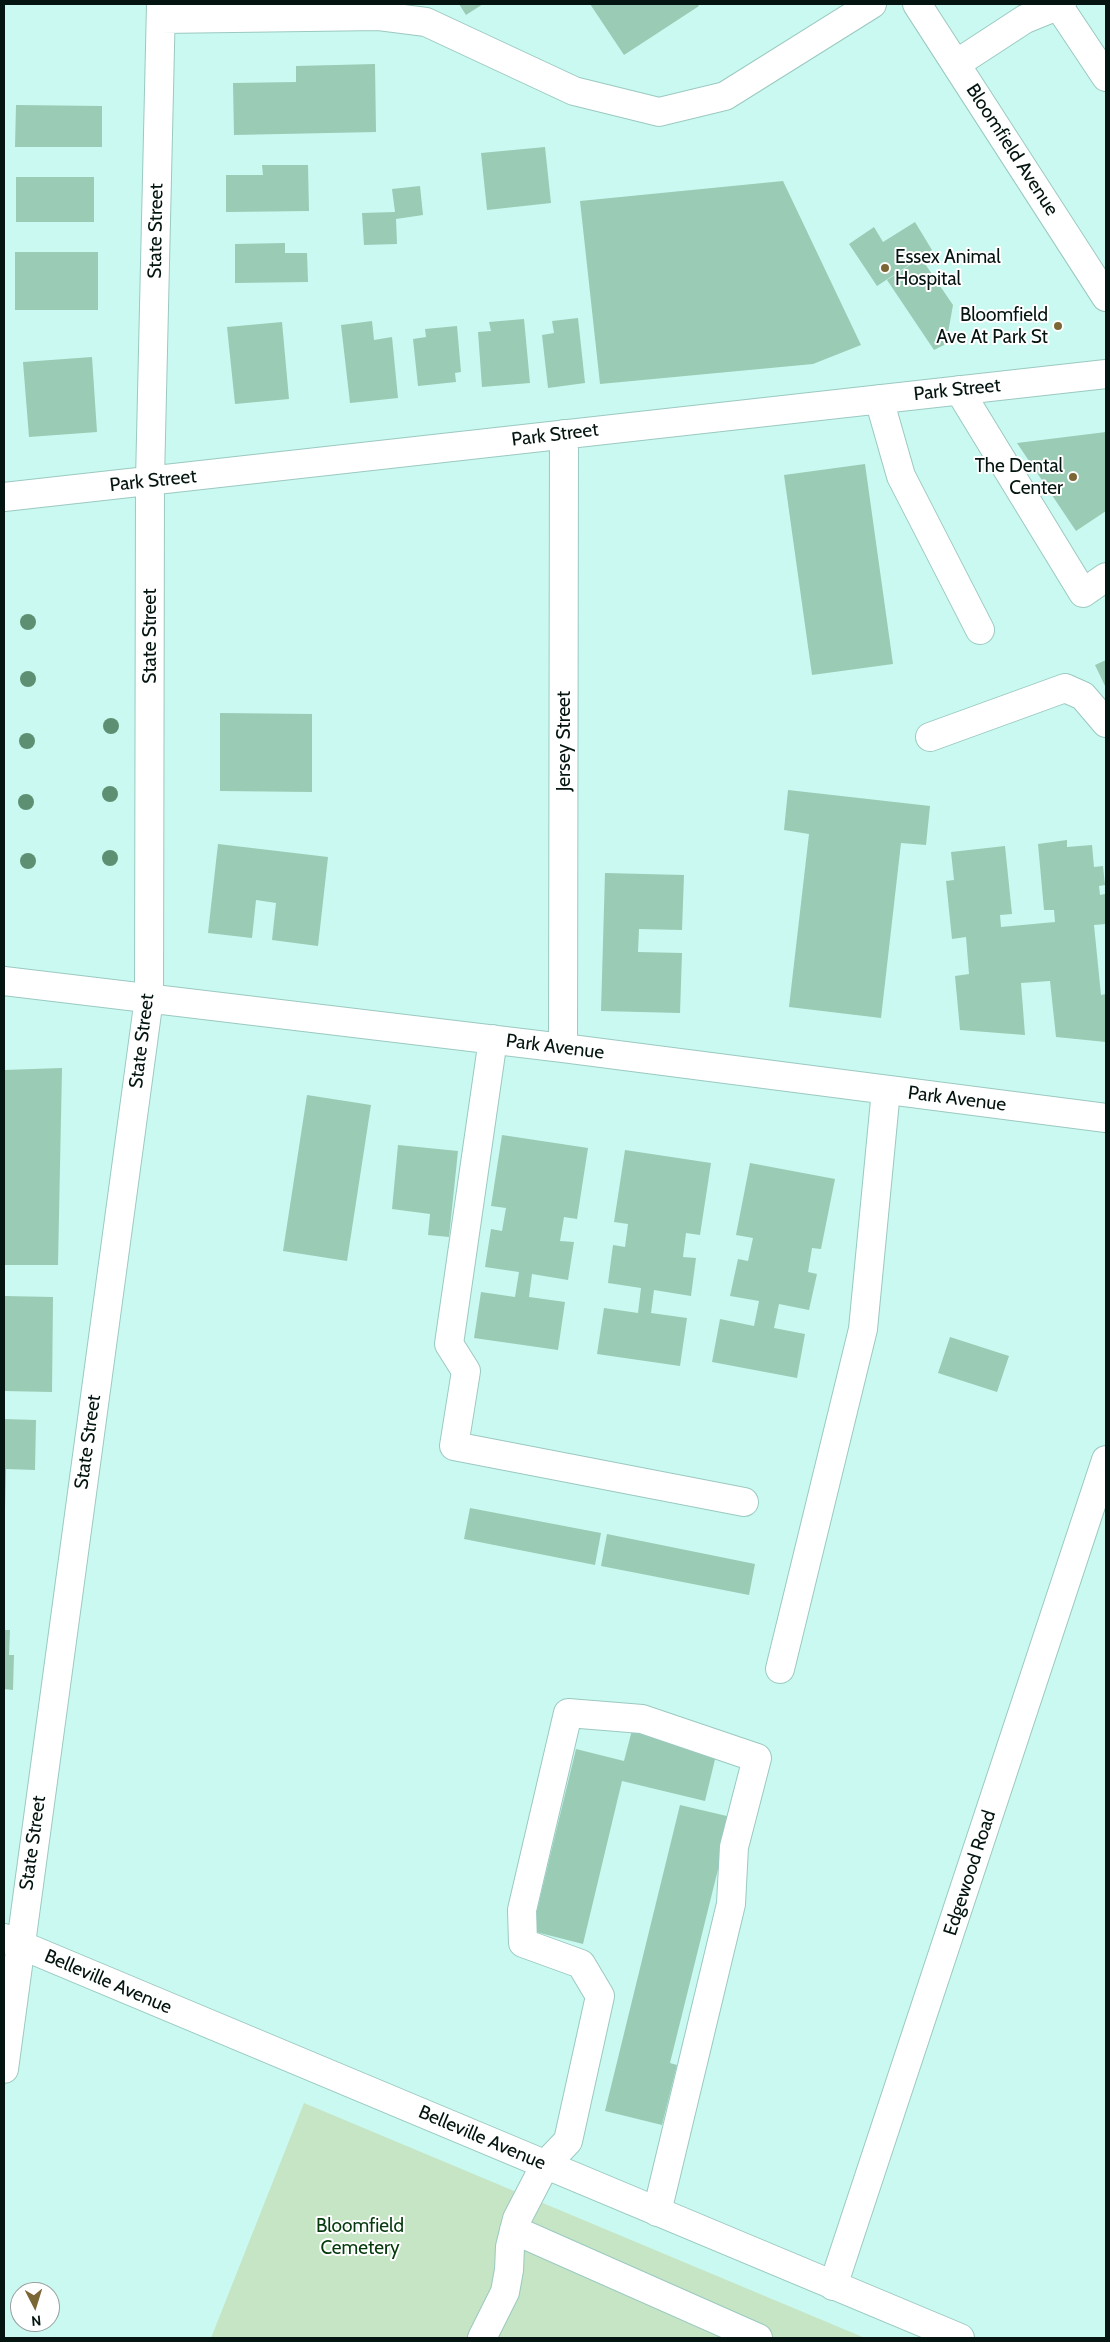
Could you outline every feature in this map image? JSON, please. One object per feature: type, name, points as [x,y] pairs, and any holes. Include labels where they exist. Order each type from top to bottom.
[{"type":"street","points":[[161,11],[380,16],[426,22],[574,92],[659,112],[725,96],[872,4]]},
{"type":"street","name":"Bloomfield Avenue","points":[[917,4],[1106,297]]},
{"type":"street","points":[[956,64],[1025,19],[1060,4],[1106,77]]},
{"type":"street","name":"State Street","points":[[4,2069],[12,1942],[149,998],[150,480],[161,11]]},
{"type":"street","name":"Park Street","points":[[4,497],[1106,374]]},
{"type":"street","points":[[959,390],[1083,593],[1106,577]]},
{"type":"street","points":[[879,399],[901,476],[980,630]]},
{"type":"street","name":"Jersey Street","points":[[563,1048],[564,434]]},
{"type":"street","points":[[930,737],[1065,688],[1083,696],[1106,723]]},
{"type":"street","name":"Park Avenue","points":[[4,981],[493,1039],[1106,1118]]},
{"type":"street","points":[[493,1039],[450,1344],[466,1371],[454,1446],[744,1502]]},
{"type":"street","points":[[780,1670],[863,1329],[886,1090]]},
{"type":"street","name":"Edgewood Road","points":[[833,2286],[1106,1460]]},
{"type":"street","points":[[482,2338],[504,2292],[516,2219],[546,2165],[568,2141],[600,1996],[581,1964],[522,1943],[522,1910],[568,1713],[642,1719],[757,1758],[734,1847],[731,1904],[657,2212]]},
{"type":"street","name":"Belleville Avenue","points":[[12,1942],[960,2338]]},
{"type":"street","points":[[514,2230],[758,2338]]},
{"type":"green space","name":"Bloomfield Cemetery","points":[[304,2103],[865,2338],[211,2338]]},
{"type":"building","points":[[459,4],[483,4],[466,15]]},
{"type":"building","points":[[590,4],[697,4],[699,6],[624,55]]},
{"type":"building","points":[[375,64],[376,132],[234,135],[233,83],[296,82],[296,66]]},
{"type":"building","points":[[16,105],[102,106],[102,147],[15,147]]},
{"type":"building","points":[[545,147],[551,203],[487,210],[481,153]]},
{"type":"building","points":[[262,165],[308,165],[309,211],[226,212],[226,175],[263,175]]},
{"type":"building","points":[[16,177],[94,177],[94,222],[16,222]]},
{"type":"building","points":[[783,181],[861,345],[813,364],[600,384],[580,201]]},
{"type":"building","points":[[420,186],[423,215],[396,219],[397,244],[364,245],[362,213],[395,212],[392,189]]},
{"type":"building","name":"Essex Animal Hospital","points":[[915,222],[932,250],[877,286],[849,244],[874,227],[883,242]]},
{"type":"building","points":[[285,243],[285,253],[307,253],[308,282],[235,283],[235,244]]},
{"type":"building","points":[[15,252],[98,252],[98,310],[15,310]]},
{"type":"building","points":[[921,258],[953,305],[946,344],[934,350],[887,280]]},
{"type":"building","points":[[578,318],[585,383],[548,388],[542,335],[554,333],[552,321]]},
{"type":"building","points":[[524,319],[530,383],[482,387],[478,332],[491,331],[489,322]]},
{"type":"building","points":[[372,321],[374,340],[392,337],[398,398],[350,403],[341,325]]},
{"type":"building","points":[[282,322],[289,399],[235,404],[227,327]]},
{"type":"building","points":[[457,326],[461,372],[455,373],[456,382],[418,386],[413,339],[426,337],[425,329]]},
{"type":"building","points":[[92,357],[97,432],[29,437],[23,362]]},
{"type":"building","name":"The Dental Center","points":[[1106,432],[1106,511],[1076,531],[1017,443]]},
{"type":"building","points":[[865,464],[893,664],[812,675],[784,475]]},
{"type":"building","points":[[1106,660],[1106,688],[1095,665]]},
{"type":"building","points":[[220,713],[312,714],[312,792],[220,791]]},
{"type":"building","points":[[788,790],[930,806],[926,845],[901,843],[881,1018],[789,1007],[809,834],[784,830]]},
{"type":"building","points":[[1067,840],[1067,847],[1092,845],[1094,867],[1103,866],[1105,885],[1099,886],[1100,895],[1105,894],[1106,924],[1094,925],[1101,995],[1106,994],[1106,1042],[1056,1037],[1050,981],[1021,983],[1025,1035],[960,1030],[955,976],[969,974],[966,937],[952,939],[946,881],[954,880],[951,852],[1005,846],[1012,914],[1000,915],[1001,927],[1055,922],[1054,910],[1044,910],[1038,844]]},
{"type":"building","points":[[218,844],[328,857],[318,946],[272,940],[276,903],[256,900],[252,938],[208,933]]},
{"type":"building","points":[[605,873],[684,875],[682,930],[639,929],[638,952],[682,953],[680,1013],[601,1011]]},
{"type":"building","points":[[62,1068],[58,1265],[4,1265],[4,1070]]},
{"type":"building","points":[[307,1095],[371,1105],[347,1261],[283,1251]]},
{"type":"building","points":[[502,1135],[588,1148],[577,1219],[564,1217],[560,1241],[574,1242],[568,1280],[532,1274],[529,1297],[565,1302],[558,1350],[474,1338],[481,1292],[515,1297],[519,1272],[485,1267],[491,1229],[502,1231],[506,1208],[491,1206]]},
{"type":"building","points":[[398,1145],[458,1151],[449,1237],[428,1235],[430,1214],[392,1209]]},
{"type":"building","points":[[625,1150],[711,1163],[700,1235],[686,1233],[683,1257],[696,1258],[691,1296],[654,1290],[651,1313],[687,1318],[680,1366],[597,1354],[604,1308],[638,1313],[641,1288],[608,1283],[613,1245],[625,1247],[628,1224],[614,1222]]},
{"type":"building","points":[[750,1163],[835,1179],[821,1249],[812,1248],[808,1272],[817,1274],[809,1310],[779,1304],[774,1328],[805,1334],[797,1378],[712,1362],[720,1319],[754,1326],[759,1301],[730,1296],[738,1259],[748,1261],[753,1238],[736,1235]]},
{"type":"building","points":[[4,1296],[53,1297],[52,1392],[4,1391]]},
{"type":"building","points":[[950,1337],[1009,1356],[997,1392],[938,1373]]},
{"type":"building","points":[[4,1419],[36,1420],[35,1470],[6,1469],[5,1509]]},
{"type":"building","points":[[470,1508],[601,1533],[595,1565],[464,1539]]},
{"type":"building","points":[[607,1534],[755,1564],[749,1595],[601,1566]]},
{"type":"building","points":[[4,1630],[10,1630],[9,1655],[14,1655],[13,1690],[4,1689]]},
{"type":"building","points":[[632,1730],[717,1751],[705,1801],[622,1781],[583,1944],[532,1931],[576,1749],[624,1761]]},
{"type":"building","points":[[680,1805],[731,1817],[670,2063],[677,2065],[662,2125],[605,2111]]},
{"type":"place","name":"Essex Animal Hospital","points":[[885,268]]},
{"type":"place","name":"Bloomfield Ave At Park St","points":[[1058,326]]},
{"type":"place","name":"The Dental Center","points":[[1073,477]]}]
